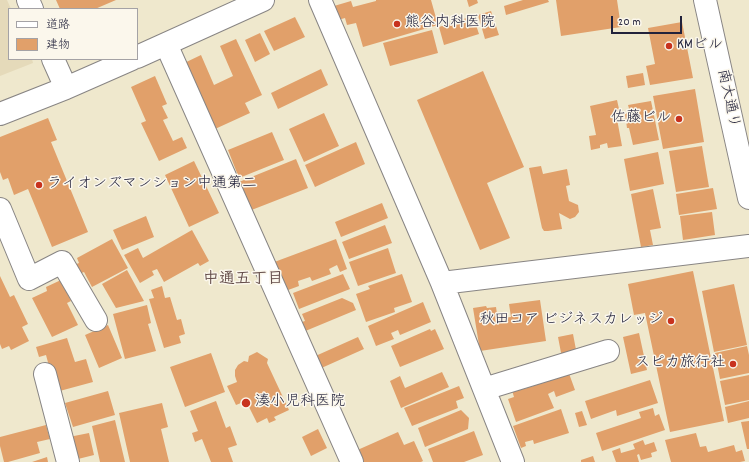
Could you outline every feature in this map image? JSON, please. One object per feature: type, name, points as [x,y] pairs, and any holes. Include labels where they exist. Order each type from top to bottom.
[{"type":"street","points":[[138,57],[263,0]]},
{"type":"street","points":[[320,0],[442,283],[512,462]]},
{"type":"street","name":"南大通り","points":[[705,0],[749,198]]},
{"type":"street","points":[[166,44],[352,462]]},
{"type":"street","points":[[54,60],[66,88]]},
{"type":"street","points":[[0,114],[66,88],[130,60]]},
{"type":"street","points":[[0,209],[29,279],[62,262],[96,320]]},
{"type":"street","points":[[442,283],[749,246]]},
{"type":"street","points":[[484,389],[608,351]]},
{"type":"street","points":[[45,374],[68,462]]},
{"type":"shaded area","points":[[0,0],[7,0],[11,8],[8,8],[8,60],[32,60],[33,63],[0,76]]},
{"type":"building","points":[[56,0],[116,0],[97,8],[60,8]]},
{"type":"building","name":"熊谷内科医院","points":[[376,0],[431,0],[438,25],[363,47],[356,23],[347,25],[345,18],[338,20],[334,6],[351,1],[353,7]]},
{"type":"building","points":[[467,0],[477,0],[478,3],[469,7]]},
{"type":"building","points":[[523,0],[548,0],[549,2],[506,15],[504,6]]},
{"type":"building","points":[[556,0],[617,0],[621,27],[561,36]]},
{"type":"building","points":[[491,11],[499,35],[485,39],[478,15]]},
{"type":"building","points":[[473,16],[479,34],[444,45],[439,27]]},
{"type":"building","points":[[295,17],[305,37],[274,51],[264,31]]},
{"type":"building","name":"KMビル","points":[[682,22],[693,78],[650,85],[646,66],[655,64],[648,28]]},
{"type":"building","points":[[432,30],[438,53],[390,66],[383,43]]},
{"type":"building","points":[[260,33],[270,54],[255,62],[245,40]]},
{"type":"building","points":[[236,39],[262,95],[245,103],[250,113],[215,129],[178,66],[201,55],[214,85],[233,76],[220,46]]},
{"type":"building","points":[[321,69],[328,85],[278,109],[271,93]]},
{"type":"building","points":[[483,71],[524,167],[487,183],[510,238],[480,250],[417,100]]},
{"type":"building","points":[[643,73],[645,85],[628,88],[626,76]]},
{"type":"building","points":[[155,76],[167,104],[162,106],[168,118],[163,120],[173,141],[182,137],[187,148],[159,161],[141,123],[146,121],[131,87]]},
{"type":"building","name":"佐藤ビル","points":[[695,89],[704,142],[663,149],[653,96]]},
{"type":"building","points":[[617,100],[621,118],[617,119],[622,146],[608,148],[607,143],[600,145],[600,148],[591,150],[589,136],[596,135],[590,106]]},
{"type":"building","points":[[651,101],[659,140],[633,145],[629,128],[627,128],[625,114],[630,112],[628,105]]},
{"type":"building","points":[[324,113],[339,146],[304,162],[289,129]]},
{"type":"building","name":"ライオンズマンション中通第二","points":[[48,118],[57,140],[51,142],[88,232],[52,247],[28,189],[14,195],[8,178],[3,180],[0,172],[0,137]]},
{"type":"building","points":[[272,132],[284,160],[239,178],[228,150]]},
{"type":"building","points":[[356,142],[365,164],[315,187],[305,165]]},
{"type":"building","points":[[702,146],[709,187],[676,192],[669,151]]},
{"type":"building","points":[[658,152],[664,184],[630,191],[624,159]]},
{"type":"building","points":[[296,159],[308,188],[249,211],[234,184]]},
{"type":"building","points":[[194,161],[219,213],[189,227],[165,175]]},
{"type":"building","points":[[541,166],[543,174],[567,169],[570,185],[566,186],[569,201],[578,205],[579,212],[575,217],[570,219],[559,213],[562,229],[544,231],[542,228],[529,168]]},
{"type":"building","points":[[713,188],[717,209],[679,215],[676,194]]},
{"type":"building","points":[[653,189],[661,228],[650,230],[653,245],[641,247],[631,194]]},
{"type":"building","points":[[382,203],[388,218],[341,237],[335,222]]},
{"type":"building","points":[[712,212],[715,235],[683,240],[680,216]]},
{"type":"building","points":[[146,216],[154,237],[122,250],[113,230]]},
{"type":"building","points":[[385,225],[392,243],[349,259],[342,242]]},
{"type":"building","points":[[192,230],[209,261],[200,266],[198,263],[164,282],[157,269],[152,271],[154,275],[140,283],[124,255],[138,248],[143,258]]},
{"type":"building","points":[[112,239],[128,268],[92,287],[84,272],[79,274],[74,265],[79,263],[77,258]]},
{"type":"building","points":[[336,239],[347,269],[340,272],[337,265],[329,269],[331,274],[312,281],[310,277],[298,281],[299,286],[280,293],[269,264]]},
{"type":"building","points":[[388,248],[396,273],[358,286],[349,262]]},
{"type":"building","points":[[127,270],[144,301],[116,308],[102,284]]},
{"type":"building","name":"秋田コア ビジネスカレッジ","points":[[693,271],[724,421],[670,432],[645,313],[634,315],[628,284]]},
{"type":"building","points":[[343,274],[350,289],[299,309],[293,293]]},
{"type":"building","points":[[402,274],[412,302],[394,308],[395,312],[366,322],[356,294],[370,289],[368,286]]},
{"type":"building","points":[[0,276],[10,297],[14,295],[28,324],[22,327],[29,341],[11,350],[9,346],[2,349],[0,344]]},
{"type":"building","points":[[61,280],[71,301],[67,303],[78,325],[52,337],[32,298],[47,291],[46,287]]},
{"type":"building","points":[[734,284],[747,345],[714,352],[702,291]]},
{"type":"building","points":[[162,286],[165,298],[170,297],[177,320],[181,319],[185,334],[179,336],[181,343],[164,348],[149,299],[154,298],[151,290]]},
{"type":"building","points":[[342,298],[353,303],[356,310],[303,332],[299,323],[305,321],[302,314]]},
{"type":"building","points":[[540,300],[546,341],[480,351],[473,308],[486,306],[487,308],[496,307],[497,314],[501,313],[501,318],[511,317],[509,304]]},
{"type":"building","points":[[423,302],[431,322],[400,335],[398,330],[391,333],[394,339],[376,346],[368,326]]},
{"type":"building","points":[[147,305],[151,323],[148,324],[156,351],[125,359],[113,314]]},
{"type":"building","points":[[108,325],[122,358],[99,368],[85,335]]},
{"type":"building","points":[[430,329],[431,331],[435,329],[444,349],[400,367],[391,346]]},
{"type":"building","points":[[639,333],[647,370],[631,374],[623,337]]},
{"type":"building","points":[[573,334],[577,355],[562,358],[558,337]]},
{"type":"building","points":[[358,337],[364,349],[317,370],[311,358]]},
{"type":"building","points":[[67,338],[75,362],[86,359],[93,382],[56,392],[46,355],[39,357],[36,347]]},
{"type":"building","name":"スピカ旅行社","points":[[747,346],[749,355],[749,373],[720,379],[715,353]]},
{"type":"building","points":[[257,352],[268,359],[267,363],[289,410],[274,417],[276,420],[269,423],[267,418],[257,423],[246,401],[236,405],[227,386],[237,382],[235,370],[238,365],[244,361],[248,362],[249,356]]},
{"type":"building","points":[[211,353],[225,392],[185,407],[170,367]]},
{"type":"building","points":[[567,368],[575,390],[556,397],[554,391],[548,394],[554,408],[516,422],[508,399],[514,397],[511,387],[521,384],[524,389],[533,386],[532,381]]},
{"type":"building","points":[[442,372],[449,387],[401,408],[390,381],[400,376],[405,388]]},
{"type":"building","points":[[749,375],[749,400],[725,405],[720,381]]},
{"type":"building","points":[[650,380],[658,403],[617,416],[616,410],[591,419],[585,401]]},
{"type":"building","points":[[459,386],[464,398],[456,401],[458,408],[412,426],[404,408]]},
{"type":"building","points":[[108,391],[115,415],[73,427],[65,403]]},
{"type":"building","points":[[216,401],[226,428],[230,426],[237,445],[228,448],[233,462],[211,462],[202,439],[195,442],[192,433],[198,431],[190,411]]},
{"type":"building","points":[[749,401],[749,418],[728,423],[725,407]]},
{"type":"building","points":[[162,403],[168,427],[161,429],[169,462],[130,462],[119,413]]},
{"type":"building","points":[[653,408],[655,416],[659,414],[665,430],[602,451],[596,433],[641,418],[639,412]]},
{"type":"building","points":[[561,409],[569,433],[534,444],[533,440],[525,442],[526,446],[521,448],[513,426]]},
{"type":"building","points":[[461,410],[469,418],[468,429],[425,447],[418,428]]},
{"type":"building","points":[[582,411],[587,425],[579,427],[575,413]]},
{"type":"building","points":[[115,420],[125,462],[100,462],[92,426]]},
{"type":"building","points":[[749,421],[749,449],[747,449],[741,422]]},
{"type":"building","points":[[46,425],[50,439],[37,442],[40,453],[4,462],[0,446],[0,437]]},
{"type":"building","points":[[318,429],[327,448],[311,456],[302,437]]},
{"type":"building","points":[[474,431],[483,455],[464,462],[433,462],[428,449]]},
{"type":"building","points":[[398,432],[404,445],[414,441],[423,461],[358,462],[353,452]]},
{"type":"building","points":[[89,433],[94,455],[74,460],[69,437]]},
{"type":"building","points":[[696,433],[700,447],[706,446],[708,452],[734,445],[736,452],[742,450],[745,461],[671,462],[665,440]]},
{"type":"building","points":[[643,440],[645,445],[654,442],[657,451],[651,453],[652,457],[641,460],[639,454],[637,455],[639,462],[616,462],[612,451],[620,448],[621,453],[635,449],[633,444]]},
{"type":"building","points":[[593,456],[595,462],[581,462],[581,460]]},
{"type":"building","points":[[47,457],[48,462],[32,462]]},
{"type":"place","name":"熊谷内科医院","points":[[397,24]]},
{"type":"place","name":"KMビル","points":[[669,46]]},
{"type":"place","name":"佐藤ビル","points":[[679,119]]},
{"type":"place","name":"ライオンズマンション中通第二","points":[[39,185]]},
{"type":"place","name":"秋田コア ビジネスカレッジ","points":[[671,321]]},
{"type":"place","name":"スピカ旅行社","points":[[733,364]]},
{"type":"place","name":"湊小児科医院","points":[[246,403]]},
{"type":"district","name":"中通五丁目","points":[[243,281]]}]
